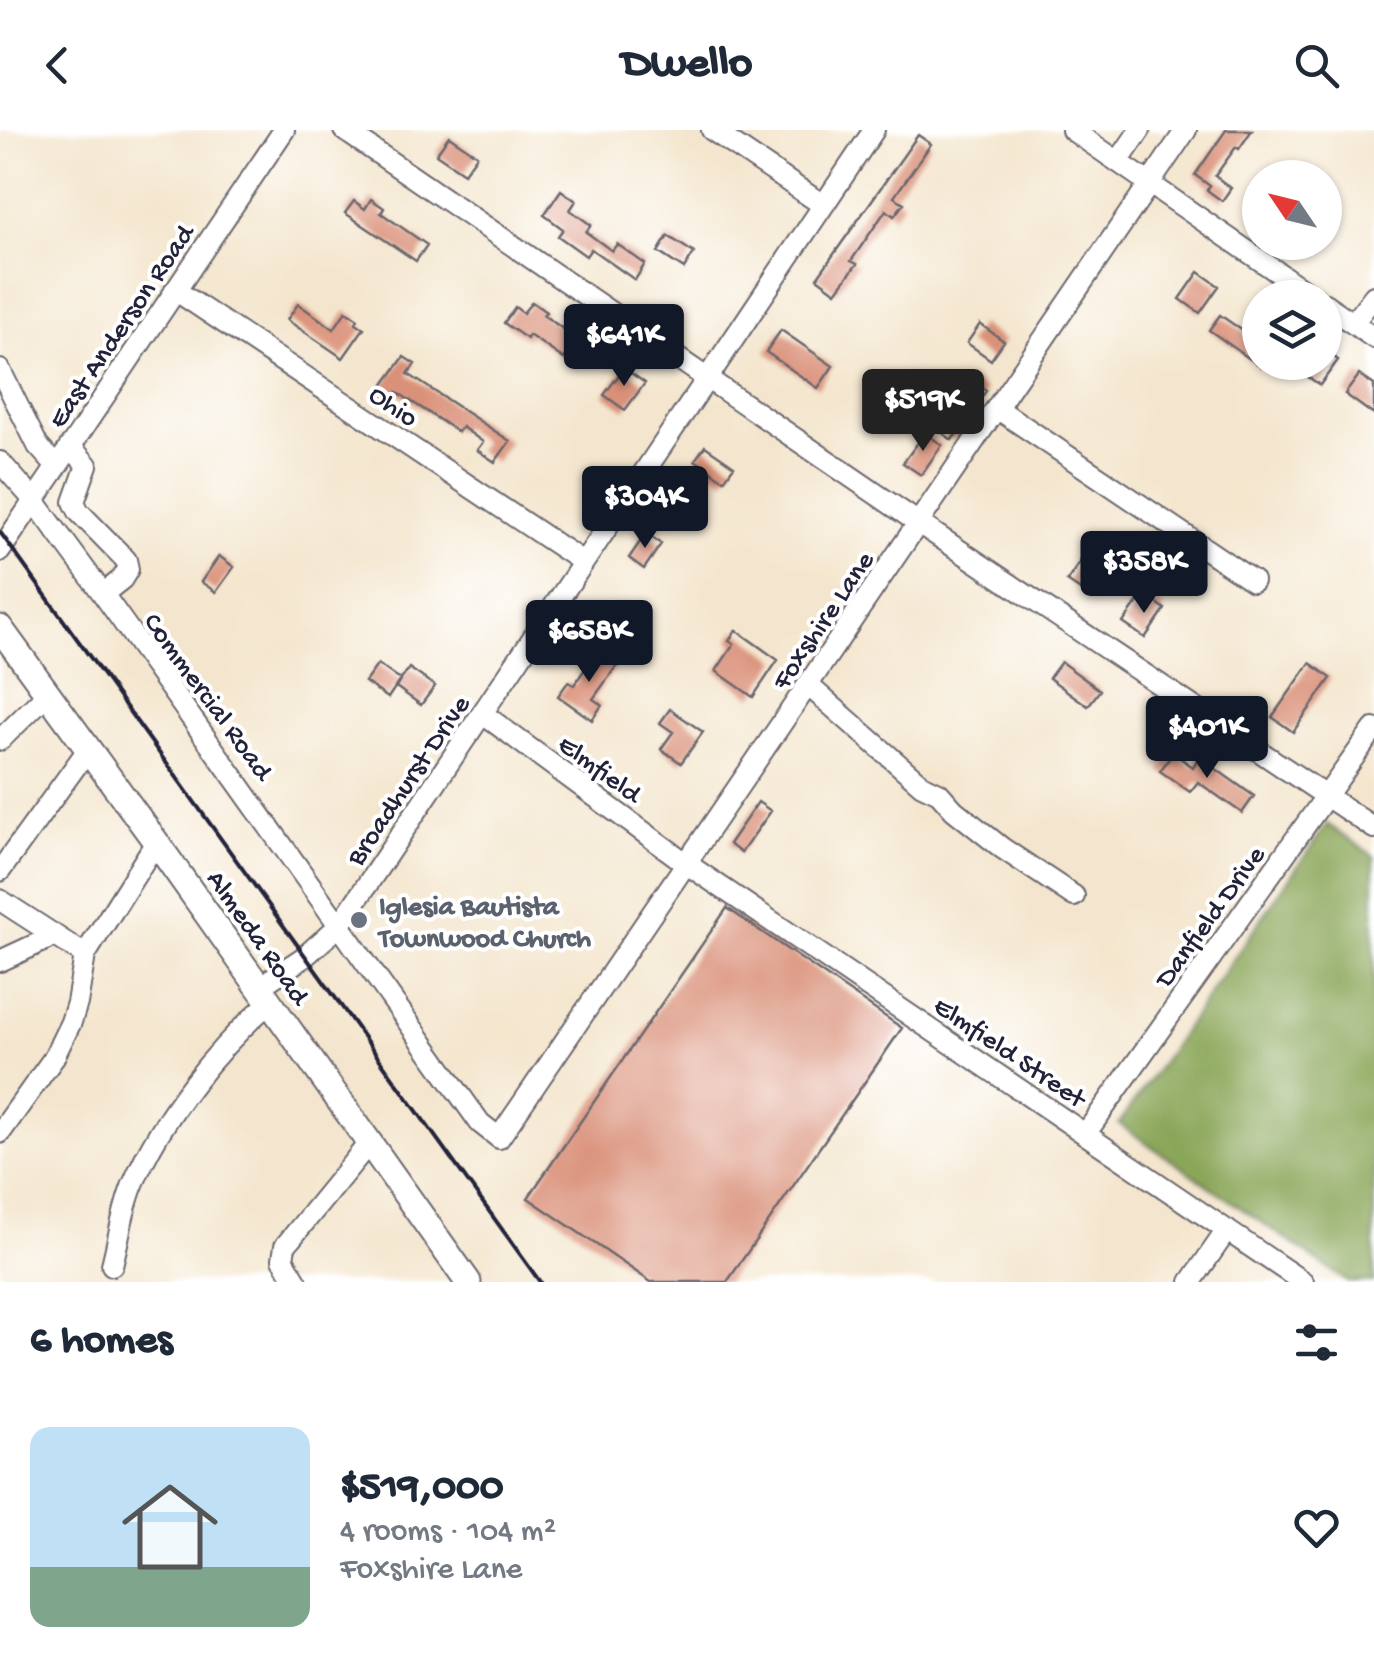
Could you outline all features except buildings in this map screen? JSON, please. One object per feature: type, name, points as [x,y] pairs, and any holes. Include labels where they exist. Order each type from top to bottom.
[{"type":"main road","name":"Almeda Road","points":[[0,628],[468,1282]]},
{"type":"street","name":"East Anderson Road","points":[[0,551],[284,130]]},
{"type":"street","points":[[344,130],[920,524],[1374,828]]},
{"type":"street","points":[[712,130],[823,206]]},
{"type":"street","name":"Broadhurst Drive","points":[[112,1264],[133,1184],[175,1110],[265,994],[340,924],[874,130]]},
{"type":"street","points":[[1072,130],[1289,280]]},
{"type":"street","points":[[1118,162],[1140,130]]},
{"type":"street","name":"Foxshire Lane","points":[[499,1138],[1186,130]]},
{"type":"street","name":"Ohio","points":[[176,290],[583,562]]},
{"type":"street","points":[[1353,324],[1374,296]]},
{"type":"street","points":[[1342,316],[1374,338]]},
{"type":"street","points":[[0,370],[38,446],[56,466]]},
{"type":"street","points":[[998,409],[1253,581]]},
{"type":"street","points":[[70,446],[87,465],[74,502],[126,560],[128,569],[122,579],[103,594]]},
{"type":"street","name":"Commercial Road","points":[[0,462],[33,499],[103,594],[480,1123],[499,1138]]},
{"type":"street","points":[[68,547],[95,526]]},
{"type":"street","points":[[809,686],[922,785],[939,793],[974,828],[1074,896]]},
{"type":"street","points":[[0,740],[48,693]]},
{"type":"street","name":"Elmfield","points":[[483,714],[687,864]]},
{"type":"street","name":"Danfield Drive","points":[[1086,1133],[1374,729]]},
{"type":"street","points":[[0,871],[89,748]]},
{"type":"street","points":[[0,1133],[63,1041],[78,1003],[84,954],[156,842]]},
{"type":"street","name":"Elmfield Street","points":[[687,864],[1303,1282]]},
{"type":"street","points":[[0,900],[84,954]]},
{"type":"street","points":[[0,961],[54,936]]},
{"type":"street","points":[[297,1282],[283,1259],[286,1246],[369,1144]]},
{"type":"street","points":[[1191,1282],[1227,1230]]},
{"type":"green space","points":[[1327,824],[1374,856],[1374,1282],[1348,1282],[1119,1124]]},
{"type":"railway","points":[[0,532],[540,1282]]},
{"type":"place","name":"Iglesia Bautista Townwood Church","points":[[359,920]]}]
